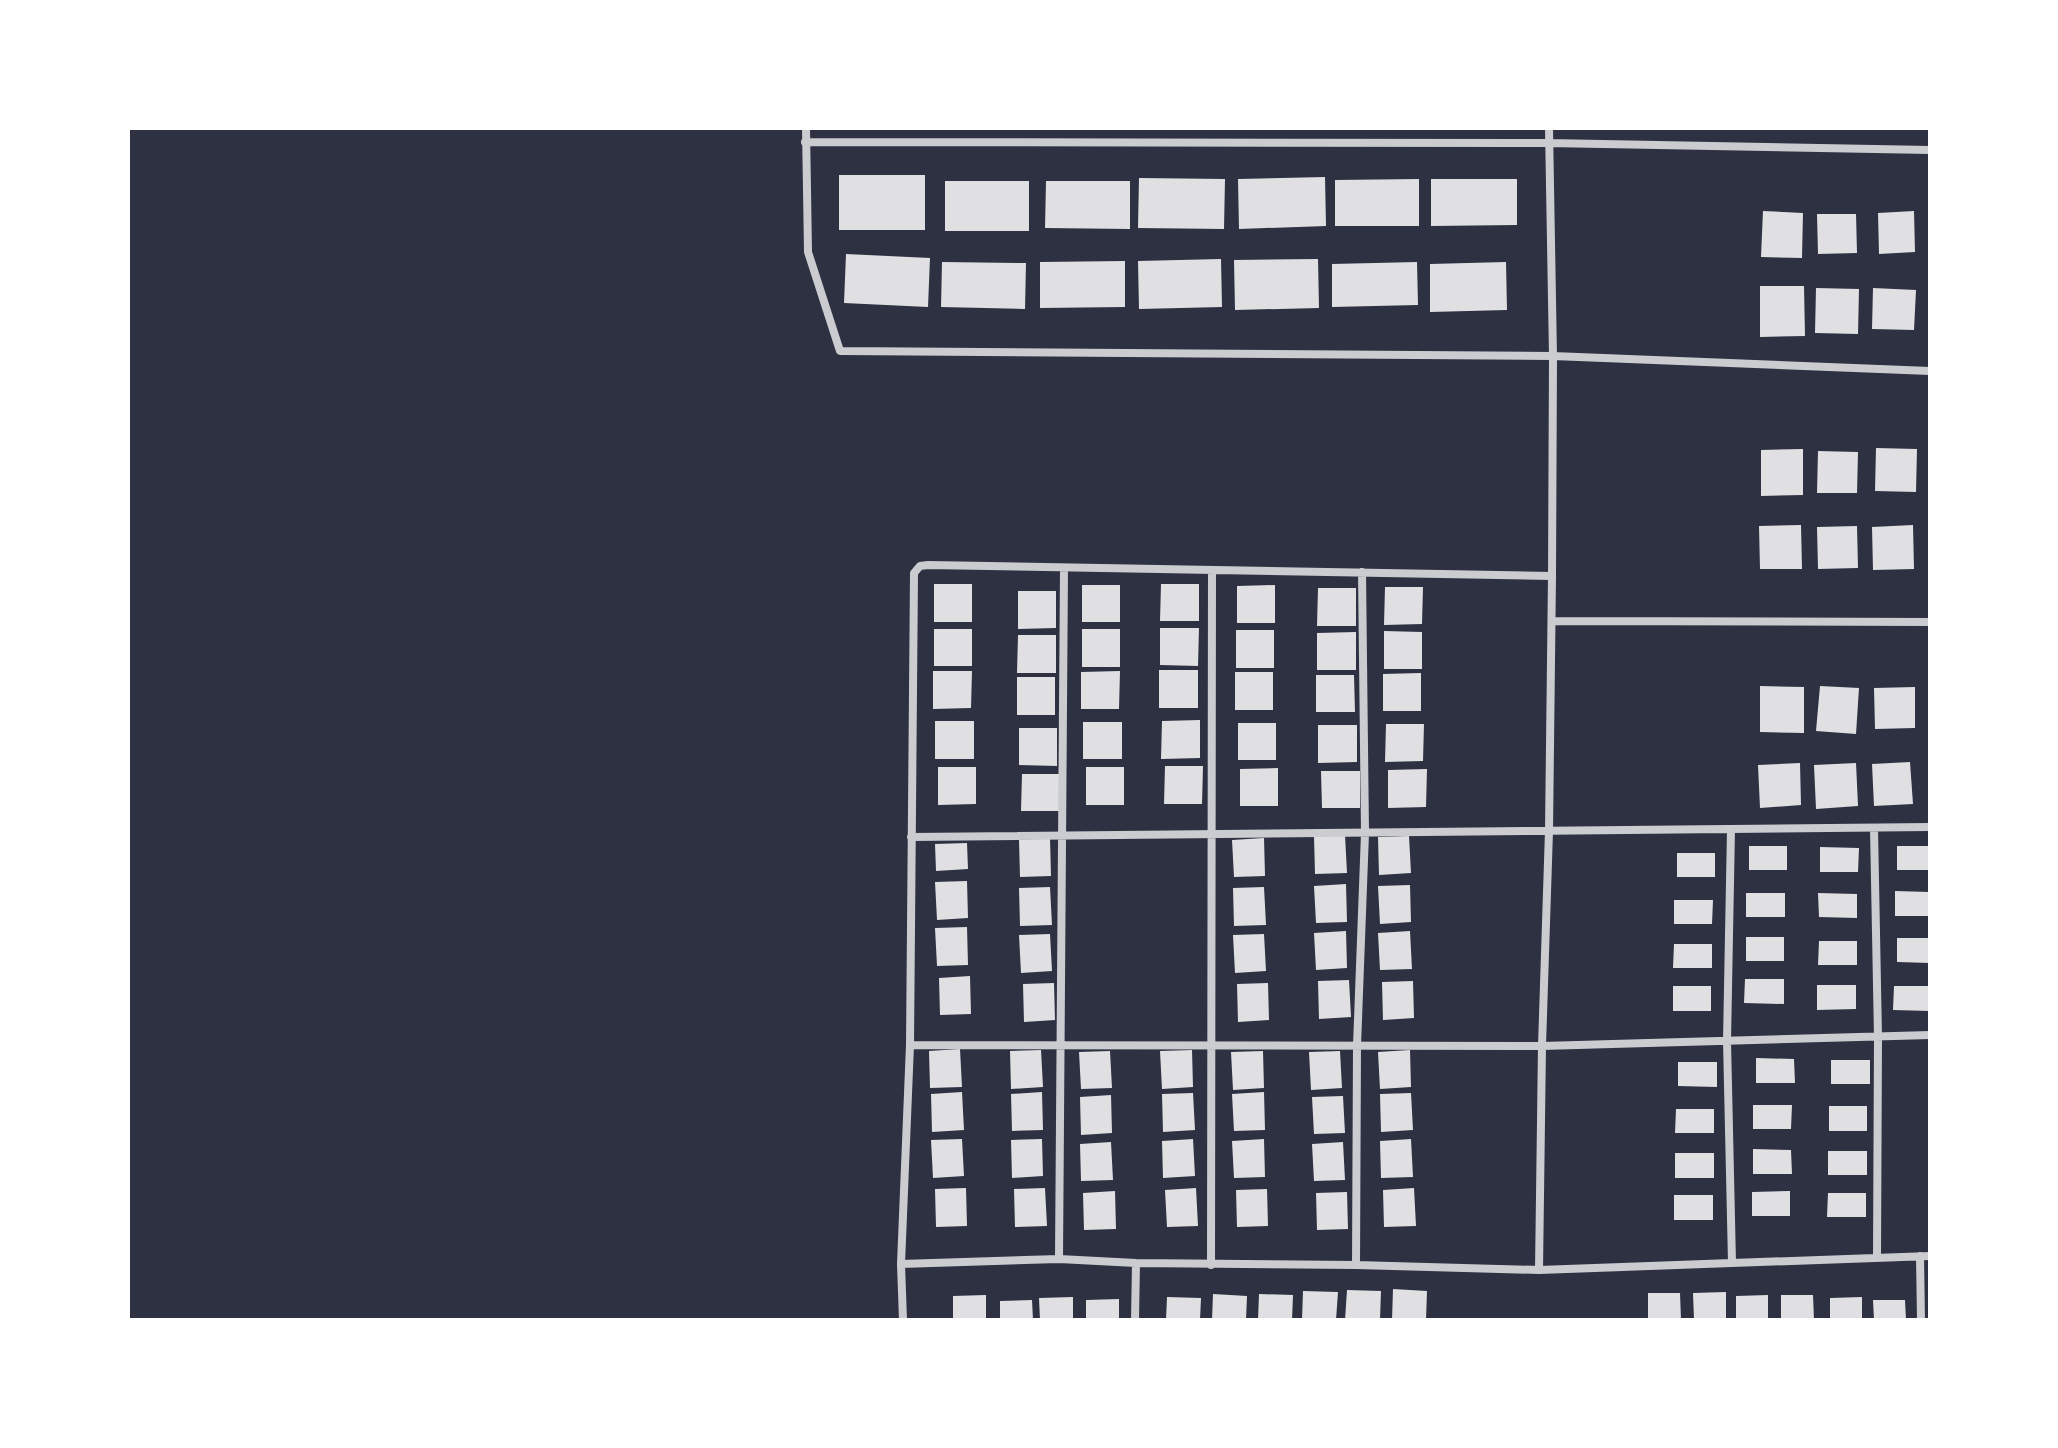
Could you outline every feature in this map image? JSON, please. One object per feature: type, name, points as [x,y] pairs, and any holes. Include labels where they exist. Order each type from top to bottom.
[{"type":"street","points":[[806,128],[808,252],[840,351],[1553,356],[1930,371]]},
{"type":"street","points":[[1539,1270],[1552,621],[1553,356],[1549,128]]},
{"type":"street","points":[[805,142],[1548,143],[1930,150]]},
{"type":"street","points":[[903,1320],[901,1264],[910,1045],[914,573],[920,566],[1552,576]]},
{"type":"street","points":[[1059,1259],[1064,568]]},
{"type":"street","points":[[1211,1265],[1212,570]]},
{"type":"street","points":[[1356,1265],[1357,1046],[1365,833],[1362,572]]},
{"type":"street","points":[[1552,621],[1930,622]]},
{"type":"street","points":[[911,837],[1930,827]]},
{"type":"street","points":[[1874,828],[1878,1037],[1877,1257]]},
{"type":"street","points":[[1731,829],[1727,1041],[1732,1263]]},
{"type":"street","points":[[910,1045],[1542,1046],[1930,1035]]},
{"type":"street","points":[[901,1264],[1059,1259],[1211,1265],[1539,1270],[1925,1256],[1921,1320]]},
{"type":"street","points":[[1135,1320],[1136,1263]]},
{"type":"building","points":[[839,175],[925,175],[925,230],[839,230]]},
{"type":"building","points":[[1325,177],[1326,226],[1239,229],[1238,179]]},
{"type":"building","points":[[1139,178],[1225,179],[1224,229],[1138,228]]},
{"type":"building","points":[[1419,179],[1419,226],[1335,226],[1335,180]]},
{"type":"building","points":[[1431,179],[1517,179],[1517,225],[1431,226]]},
{"type":"building","points":[[945,181],[1029,181],[1029,231],[945,231]]},
{"type":"building","points":[[1046,181],[1130,181],[1130,229],[1045,228]]},
{"type":"building","points":[[1763,211],[1803,213],[1802,258],[1761,257]]},
{"type":"building","points":[[1914,211],[1915,252],[1879,254],[1878,213]]},
{"type":"building","points":[[1817,214],[1856,214],[1857,253],[1818,254]]},
{"type":"building","points":[[846,254],[930,258],[928,307],[844,303]]},
{"type":"building","points":[[1221,259],[1222,307],[1139,309],[1138,261]]},
{"type":"building","points":[[1318,259],[1319,308],[1235,310],[1234,260]]},
{"type":"building","points":[[1125,261],[1125,307],[1040,308],[1040,262]]},
{"type":"building","points":[[942,262],[1026,263],[1025,309],[941,307]]},
{"type":"building","points":[[1417,262],[1418,305],[1332,307],[1332,264]]},
{"type":"building","points":[[1506,262],[1507,310],[1430,312],[1430,264]]},
{"type":"building","points":[[1760,286],[1804,286],[1805,336],[1760,337]]},
{"type":"building","points":[[1816,288],[1859,289],[1858,334],[1815,333]]},
{"type":"building","points":[[1873,288],[1916,290],[1914,330],[1872,329]]},
{"type":"building","points":[[1876,448],[1917,449],[1916,492],[1875,491]]},
{"type":"building","points":[[1803,449],[1803,495],[1761,496],[1761,450]]},
{"type":"building","points":[[1818,451],[1858,452],[1857,493],[1817,493]]},
{"type":"building","points":[[1801,525],[1802,569],[1760,569],[1759,526]]},
{"type":"building","points":[[1913,525],[1914,569],[1873,570],[1872,527]]},
{"type":"building","points":[[1857,526],[1858,568],[1818,569],[1817,527]]},
{"type":"building","points":[[934,584],[972,584],[972,622],[934,622]]},
{"type":"building","points":[[1161,584],[1199,584],[1199,621],[1160,621]]},
{"type":"building","points":[[1082,585],[1120,585],[1120,622],[1082,622]]},
{"type":"building","points":[[1275,585],[1275,623],[1237,623],[1237,586]]},
{"type":"building","points":[[1385,587],[1423,587],[1422,624],[1384,625]]},
{"type":"building","points":[[1318,588],[1356,588],[1356,626],[1317,626]]},
{"type":"building","points":[[1018,591],[1056,591],[1056,628],[1018,629]]},
{"type":"building","points":[[1160,628],[1199,628],[1198,666],[1160,665]]},
{"type":"building","points":[[934,629],[972,629],[972,666],[934,666]]},
{"type":"building","points":[[1082,629],[1120,629],[1120,667],[1082,667]]},
{"type":"building","points":[[1236,630],[1274,630],[1274,668],[1236,668]]},
{"type":"building","points":[[1384,631],[1422,632],[1422,669],[1384,669]]},
{"type":"building","points":[[1356,632],[1356,670],[1317,670],[1317,633]]},
{"type":"building","points":[[1018,635],[1056,635],[1056,673],[1017,673]]},
{"type":"building","points":[[1159,670],[1198,670],[1198,708],[1159,708]]},
{"type":"building","points":[[933,671],[972,671],[971,708],[933,709]]},
{"type":"building","points":[[1120,671],[1119,709],[1081,709],[1081,672]]},
{"type":"building","points":[[1235,672],[1273,672],[1273,710],[1235,710]]},
{"type":"building","points":[[1421,673],[1421,711],[1383,711],[1383,674]]},
{"type":"building","points":[[1316,675],[1354,675],[1355,712],[1316,712]]},
{"type":"building","points":[[1017,677],[1055,677],[1055,715],[1017,715]]},
{"type":"building","points":[[1760,686],[1804,687],[1804,733],[1760,732]]},
{"type":"building","points":[[1820,686],[1859,688],[1856,734],[1816,731]]},
{"type":"building","points":[[1915,687],[1915,728],[1875,729],[1874,688]]},
{"type":"building","points":[[1200,720],[1200,758],[1161,759],[1162,721]]},
{"type":"building","points":[[935,721],[974,721],[974,759],[935,759]]},
{"type":"building","points":[[1083,722],[1122,722],[1122,759],[1083,759]]},
{"type":"building","points":[[1238,723],[1276,723],[1276,760],[1238,760]]},
{"type":"building","points":[[1386,724],[1424,724],[1423,761],[1385,762]]},
{"type":"building","points":[[1318,725],[1357,725],[1357,762],[1318,763]]},
{"type":"building","points":[[1019,728],[1057,728],[1057,766],[1019,765]]},
{"type":"building","points":[[1910,762],[1913,804],[1874,806],[1872,764]]},
{"type":"building","points":[[1800,763],[1801,805],[1760,808],[1758,765]]},
{"type":"building","points":[[1856,763],[1858,806],[1816,809],[1814,765]]},
{"type":"building","points":[[1165,766],[1203,766],[1202,804],[1164,804]]},
{"type":"building","points":[[938,767],[976,767],[976,804],[938,805]]},
{"type":"building","points":[[1086,767],[1124,767],[1124,805],[1086,805]]},
{"type":"building","points":[[1278,768],[1278,806],[1240,806],[1240,769]]},
{"type":"building","points":[[1427,769],[1426,807],[1388,808],[1388,770]]},
{"type":"building","points":[[1321,771],[1360,771],[1360,808],[1322,808]]},
{"type":"building","points":[[1022,774],[1060,774],[1060,811],[1021,811]]},
{"type":"building","points":[[1345,835],[1347,873],[1315,874],[1314,836]]},
{"type":"building","points":[[1409,836],[1411,873],[1379,875],[1378,837]]},
{"type":"building","points":[[1050,838],[1051,876],[1020,877],[1019,840]]},
{"type":"building","points":[[1264,838],[1265,876],[1234,877],[1232,840]]},
{"type":"building","points":[[967,843],[968,869],[936,871],[935,844]]},
{"type":"building","points":[[1749,846],[1787,846],[1787,870],[1749,870]]},
{"type":"building","points":[[1897,846],[1930,846],[1930,870],[1897,870]]},
{"type":"building","points":[[1820,847],[1859,848],[1858,872],[1820,872]]},
{"type":"building","points":[[1677,853],[1715,853],[1715,877],[1677,877]]},
{"type":"building","points":[[967,881],[968,918],[937,920],[935,882]]},
{"type":"building","points":[[1346,884],[1347,922],[1316,923],[1314,886]]},
{"type":"building","points":[[1410,885],[1411,922],[1380,924],[1378,886]]},
{"type":"building","points":[[1050,887],[1052,925],[1020,926],[1019,888]]},
{"type":"building","points":[[1264,887],[1266,925],[1234,926],[1233,888]]},
{"type":"building","points":[[1895,891],[1930,892],[1930,916],[1895,916]]},
{"type":"building","points":[[1746,893],[1785,893],[1785,917],[1746,917]]},
{"type":"building","points":[[1818,893],[1857,894],[1857,918],[1819,917]]},
{"type":"building","points":[[1674,900],[1713,900],[1712,924],[1674,924]]},
{"type":"building","points":[[967,927],[968,965],[937,966],[935,928]]},
{"type":"building","points":[[1346,931],[1347,968],[1316,970],[1314,933]]},
{"type":"building","points":[[1410,931],[1412,969],[1380,970],[1378,933]]},
{"type":"building","points":[[1050,934],[1052,971],[1021,973],[1019,935]]},
{"type":"building","points":[[1264,934],[1266,971],[1235,973],[1233,935]]},
{"type":"building","points":[[1746,937],[1784,937],[1784,961],[1746,961]]},
{"type":"building","points":[[1897,938],[1930,938],[1930,963],[1897,962]]},
{"type":"building","points":[[1819,941],[1857,941],[1857,965],[1818,965]]},
{"type":"building","points":[[1674,944],[1712,944],[1712,968],[1673,968]]},
{"type":"building","points":[[970,976],[971,1014],[940,1015],[939,978]]},
{"type":"building","points":[[1745,979],[1784,979],[1784,1004],[1744,1003]]},
{"type":"building","points":[[1349,980],[1351,1017],[1319,1019],[1318,981]]},
{"type":"building","points":[[1413,981],[1414,1018],[1383,1020],[1382,982]]},
{"type":"building","points":[[1054,983],[1055,1020],[1024,1022],[1023,984]]},
{"type":"building","points":[[1268,983],[1269,1020],[1238,1022],[1237,984]]},
{"type":"building","points":[[1817,985],[1856,985],[1856,1009],[1817,1010]]},
{"type":"building","points":[[1673,986],[1711,986],[1711,1011],[1673,1011]]},
{"type":"building","points":[[1894,986],[1930,986],[1930,1011],[1893,1010]]},
{"type":"building","points":[[960,1049],[962,1087],[930,1088],[929,1051]]},
{"type":"building","points":[[1041,1050],[1043,1087],[1011,1089],[1010,1051]]},
{"type":"building","points":[[1192,1050],[1193,1087],[1162,1089],[1160,1051]]},
{"type":"building","points":[[1410,1050],[1411,1087],[1380,1089],[1378,1052]]},
{"type":"building","points":[[1110,1051],[1112,1088],[1081,1089],[1079,1052]]},
{"type":"building","points":[[1263,1051],[1264,1088],[1233,1090],[1231,1052]]},
{"type":"building","points":[[1340,1051],[1342,1088],[1311,1090],[1309,1052]]},
{"type":"building","points":[[1756,1058],[1794,1059],[1795,1083],[1756,1083]]},
{"type":"building","points":[[1831,1060],[1870,1060],[1870,1084],[1831,1084]]},
{"type":"building","points":[[1678,1062],[1717,1062],[1717,1087],[1678,1086]]},
{"type":"building","points":[[962,1092],[964,1130],[932,1132],[931,1094]]},
{"type":"building","points":[[1042,1092],[1043,1130],[1012,1131],[1011,1094]]},
{"type":"building","points":[[1264,1092],[1265,1130],[1234,1131],[1232,1094]]},
{"type":"building","points":[[1193,1093],[1195,1130],[1163,1132],[1162,1094]]},
{"type":"building","points":[[1411,1093],[1413,1130],[1381,1132],[1380,1094]]},
{"type":"building","points":[[1111,1095],[1112,1133],[1081,1135],[1080,1097]]},
{"type":"building","points":[[1343,1096],[1345,1133],[1314,1134],[1312,1097]]},
{"type":"building","points":[[1753,1105],[1792,1105],[1791,1129],[1753,1129]]},
{"type":"building","points":[[1829,1106],[1867,1106],[1867,1131],[1829,1131]]},
{"type":"building","points":[[1676,1109],[1714,1109],[1714,1133],[1675,1133]]},
{"type":"building","points":[[962,1139],[964,1176],[933,1178],[931,1140]]},
{"type":"building","points":[[1042,1139],[1043,1176],[1012,1178],[1011,1140]]},
{"type":"building","points":[[1193,1139],[1195,1176],[1163,1178],[1162,1141]]},
{"type":"building","points":[[1264,1139],[1265,1177],[1234,1178],[1232,1141]]},
{"type":"building","points":[[1411,1139],[1413,1177],[1381,1178],[1380,1141]]},
{"type":"building","points":[[1111,1142],[1113,1180],[1081,1181],[1080,1144]]},
{"type":"building","points":[[1343,1142],[1345,1180],[1314,1181],[1312,1144]]},
{"type":"building","points":[[1753,1149],[1791,1150],[1792,1174],[1753,1174]]},
{"type":"building","points":[[1828,1151],[1867,1151],[1867,1175],[1828,1175]]},
{"type":"building","points":[[1675,1153],[1714,1153],[1714,1178],[1675,1178]]},
{"type":"building","points":[[966,1188],[967,1226],[936,1227],[935,1189]]},
{"type":"building","points":[[1045,1188],[1047,1226],[1015,1227],[1014,1189]]},
{"type":"building","points":[[1196,1188],[1198,1226],[1167,1227],[1165,1190]]},
{"type":"building","points":[[1414,1188],[1416,1226],[1384,1227],[1383,1190]]},
{"type":"building","points":[[1267,1189],[1268,1226],[1237,1227],[1236,1190]]},
{"type":"building","points":[[1115,1191],[1116,1229],[1084,1230],[1083,1193]]},
{"type":"building","points":[[1790,1191],[1790,1216],[1752,1216],[1752,1192]]},
{"type":"building","points":[[1347,1192],[1348,1229],[1317,1230],[1316,1193]]},
{"type":"building","points":[[1828,1193],[1866,1193],[1866,1217],[1827,1217]]},
{"type":"building","points":[[1674,1195],[1713,1195],[1713,1220],[1674,1220]]},
{"type":"building","points":[[1393,1289],[1427,1291],[1426,1320],[1392,1320]]},
{"type":"building","points":[[1347,1290],[1381,1291],[1380,1320],[1345,1320]]},
{"type":"building","points":[[1303,1291],[1338,1292],[1336,1320],[1302,1320]]},
{"type":"building","points":[[1726,1292],[1726,1320],[1694,1320],[1693,1293]]},
{"type":"building","points":[[1648,1293],[1680,1293],[1681,1320],[1648,1320]]},
{"type":"building","points":[[1213,1294],[1247,1296],[1246,1320],[1212,1320]]},
{"type":"building","points":[[1259,1294],[1293,1295],[1292,1320],[1258,1320]]},
{"type":"building","points":[[986,1295],[986,1320],[953,1320],[953,1296]]},
{"type":"building","points":[[1768,1295],[1768,1320],[1736,1320],[1736,1296]]},
{"type":"building","points":[[1781,1295],[1813,1295],[1814,1320],[1781,1320]]},
{"type":"building","points":[[1073,1297],[1073,1320],[1040,1320],[1039,1298]]},
{"type":"building","points":[[1167,1297],[1201,1298],[1200,1320],[1166,1320]]},
{"type":"building","points":[[1862,1297],[1862,1320],[1830,1320],[1830,1298]]},
{"type":"building","points":[[1119,1299],[1119,1320],[1086,1320],[1086,1300]]},
{"type":"building","points":[[1032,1300],[1033,1320],[1000,1320],[1000,1301]]},
{"type":"building","points":[[1873,1300],[1905,1300],[1906,1320],[1874,1320]]}]
